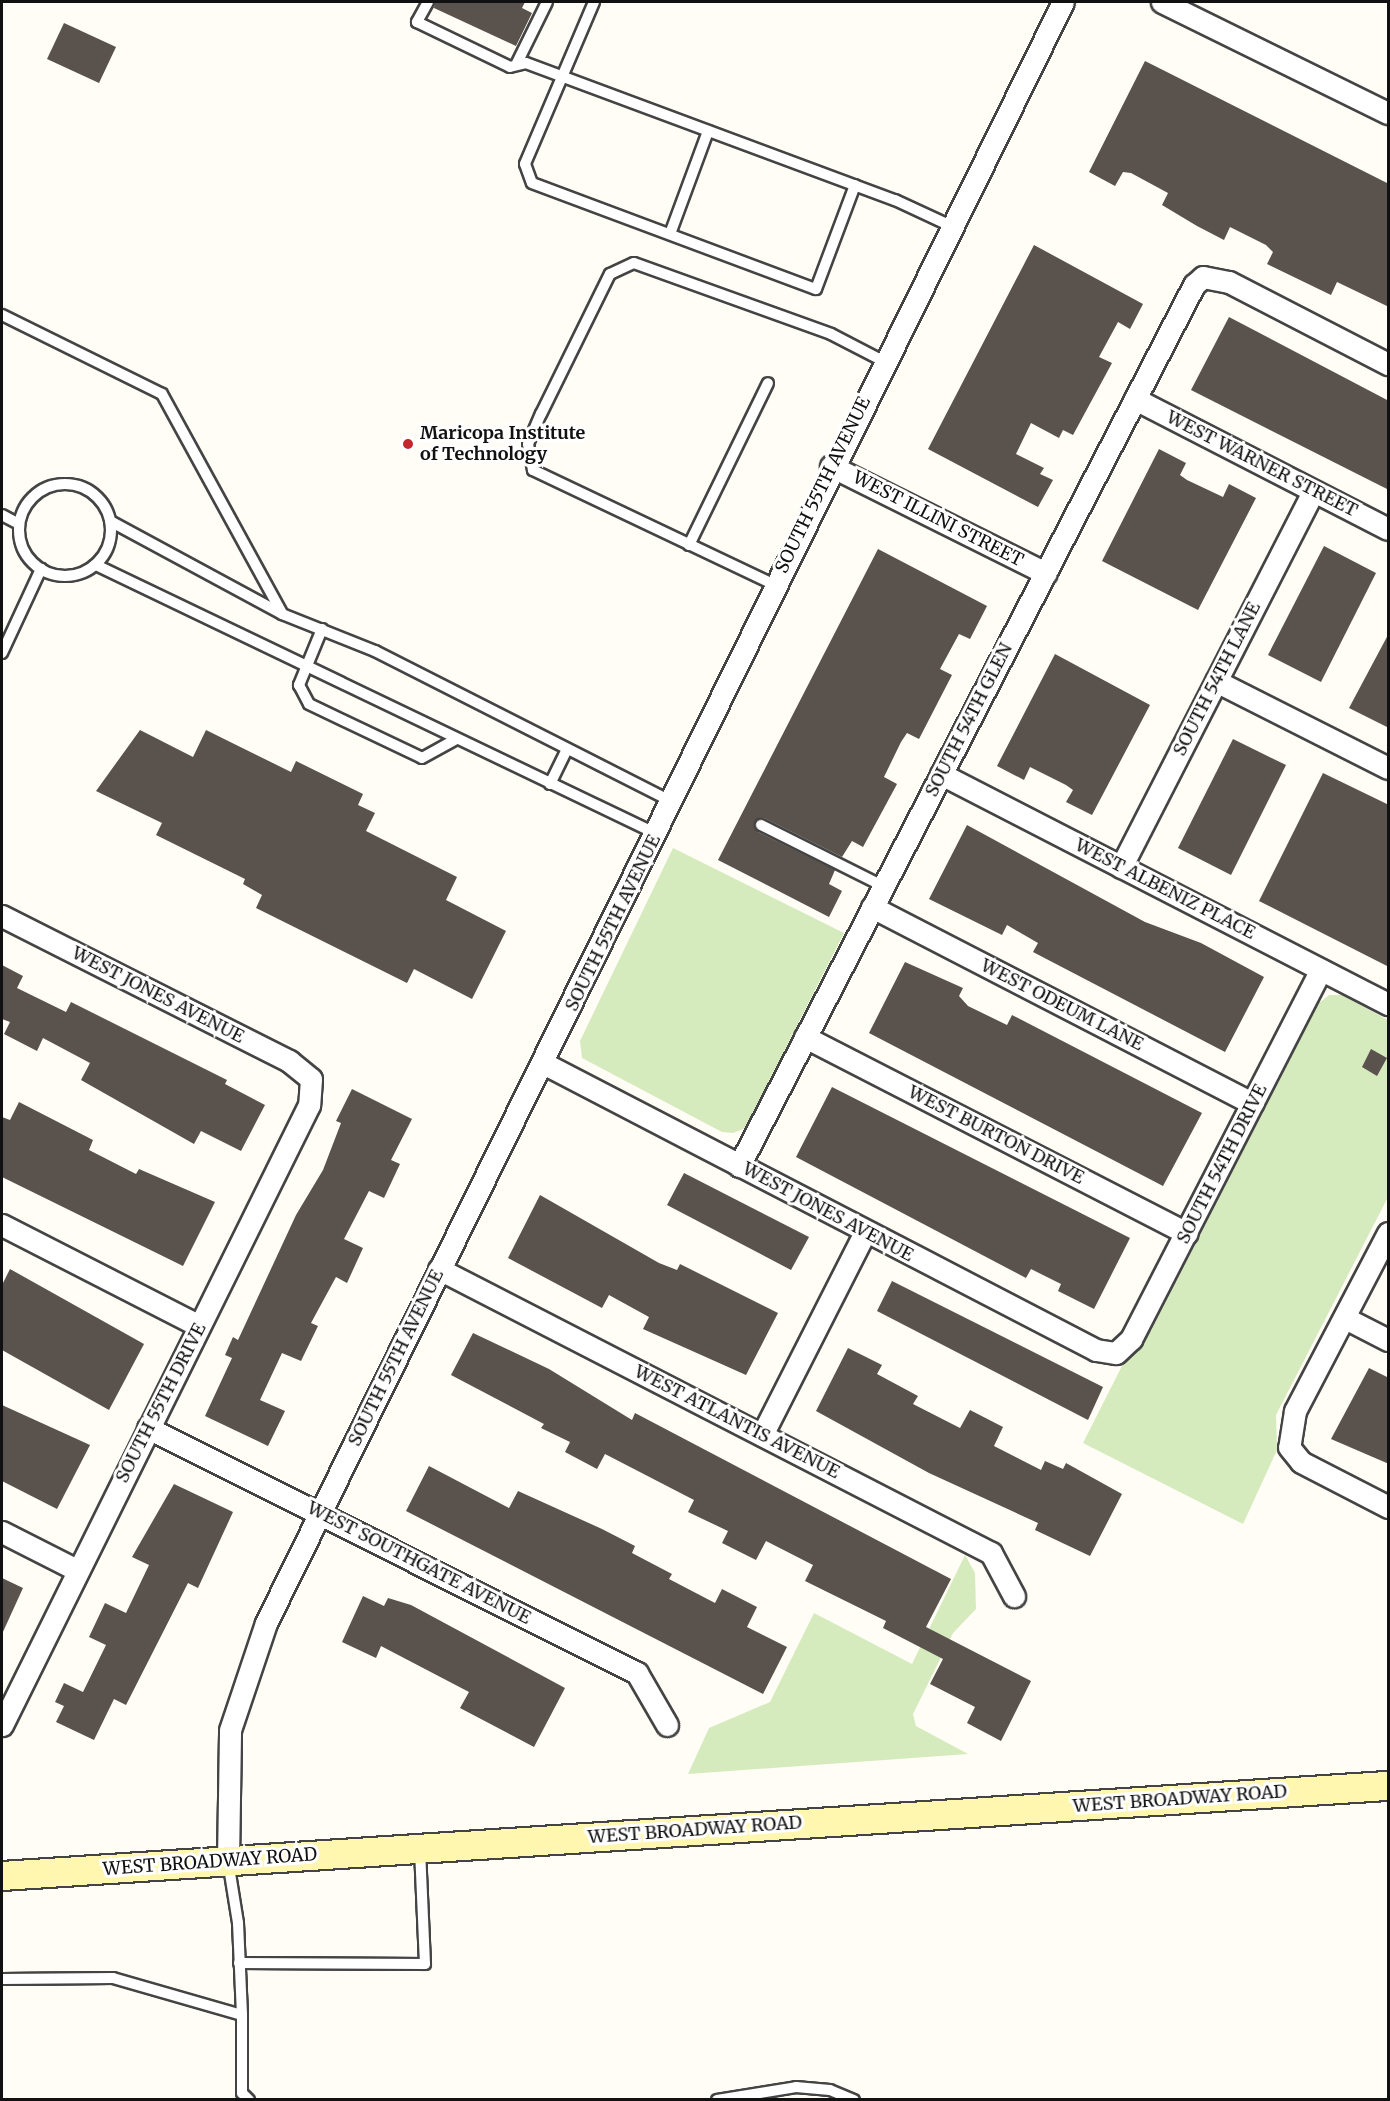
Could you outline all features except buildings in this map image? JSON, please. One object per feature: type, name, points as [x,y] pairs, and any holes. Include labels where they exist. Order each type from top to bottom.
[{"type":"main road","name":"WEST BROADWAY ROAD","points":[[2,1876],[1389,1786]]},
{"type":"street","name":"SOUTH 55TH AVENUE","points":[[228,1861],[235,1706],[266,1623],[439,1269],[673,802],[831,466],[1063,2]]},
{"type":"street","points":[[1162,2],[1389,113]]},
{"type":"street","name":"SOUTH 54TH GLEN","points":[[739,1166],[1135,399],[1203,277],[1229,282],[1389,364]]},
{"type":"street","name":"WEST WARNER STREET","points":[[1135,399],[1389,529]]},
{"type":"street","name":"WEST ILLINI STREET","points":[[831,466],[1046,573]]},
{"type":"street","name":"SOUTH 54TH LANE","points":[[1121,867],[1313,491]]},
{"type":"street","points":[[1216,681],[1389,768]]},
{"type":"street","name":"WEST ALBENIZ PLACE","points":[[941,774],[1389,1004]]},
{"type":"street","name":"WEST ODEUM LANE","points":[[872,907],[1252,1103]]},
{"type":"street","name":"WEST JONES AVENUE","points":[[2,916],[289,1060],[311,1079]]},
{"type":"street","name":"SOUTH 54TH DRIVE","points":[[1116,1353],[1131,1339],[1321,970]]},
{"type":"street","name":"WEST BURTON DRIVE","points":[[805,1037],[1187,1233]]},
{"type":"street","name":"WEST JONES AVENUE","points":[[543,1063],[865,1233],[1096,1350],[1116,1353]]},
{"type":"street","name":"SOUTH 55TH DRIVE","points":[[2,1725],[309,1105],[311,1079]]},
{"type":"street","points":[[2,1225],[199,1326]]},
{"type":"street","points":[[762,1435],[865,1233]]},
{"type":"street","points":[[1389,1233],[1295,1411],[1289,1447],[1301,1462],[1389,1507]]},
{"type":"street","name":"WEST ATLANTIS AVENUE","points":[[439,1269],[991,1553],[1014,1596]]},
{"type":"street","points":[[1345,1318],[1389,1340]]},
{"type":"street","name":"WEST SOUTHGATE AVENUE","points":[[148,1428],[637,1673],[666,1725]]},
{"type":"street","points":[[2,1532],[77,1570]]},
{"type":"lane","points":[[428,2],[417,22],[516,65],[526,63],[559,75],[855,185],[951,226]]},
{"type":"lane","points":[[516,65],[547,2]]},
{"type":"lane","points":[[594,2],[559,75],[525,164],[532,183],[816,289],[855,185]]},
{"type":"lane","points":[[670,234],[708,131]]},
{"type":"lane","points":[[775,585],[533,470],[528,444],[610,274],[634,263],[831,334],[883,361]]},
{"type":"lane","points":[[2,315],[162,394],[254,554],[282,614]]},
{"type":"lane","points":[[689,544],[768,383]]},
{"type":"lane","points":[[56,485],[85,489],[101,502],[110,521],[111,538],[96,565],[66,576],[41,569],[26,555],[19,524],[32,498],[56,485]]},
{"type":"lane","points":[[2,515],[19,524]]},
{"type":"lane","points":[[110,521],[282,614],[322,629],[673,802]]},
{"type":"lane","points":[[96,565],[455,740],[657,834]]},
{"type":"lane","points":[[2,653],[41,569]]},
{"type":"lane","points":[[322,629],[304,666],[299,694],[319,709],[422,758],[455,740]]},
{"type":"lane","points":[[550,784],[567,749]]},
{"type":"lane","points":[[761,825],[883,886]]},
{"type":"lane","points":[[239,1963],[425,1964],[420,1848]]},
{"type":"lane","points":[[228,1861],[239,1963],[242,2014],[242,2093],[249,2100]]},
{"type":"lane","points":[[2,1979],[113,1978],[242,2014]]},
{"type":"lane","points":[[717,2100],[796,2087],[830,2090],[854,2100]]},
{"type":"green space","points":[[673,848],[844,933],[745,1128],[733,1133],[722,1132],[582,1058],[580,1041]]},
{"type":"green space","points":[[1329,995],[1342,995],[1388,1020],[1388,1197],[1276,1415],[1277,1450],[1243,1524],[1083,1443],[1126,1358],[1151,1331],[1319,1003]]},
{"type":"green space","points":[[965,1555],[975,1573],[976,1609],[953,1633],[913,1714],[916,1726],[968,1754],[688,1774],[709,1728],[770,1702],[814,1613],[912,1664]]},
{"type":"place","name":"Maricopa Institute of Technology","points":[[408,444]]}]
